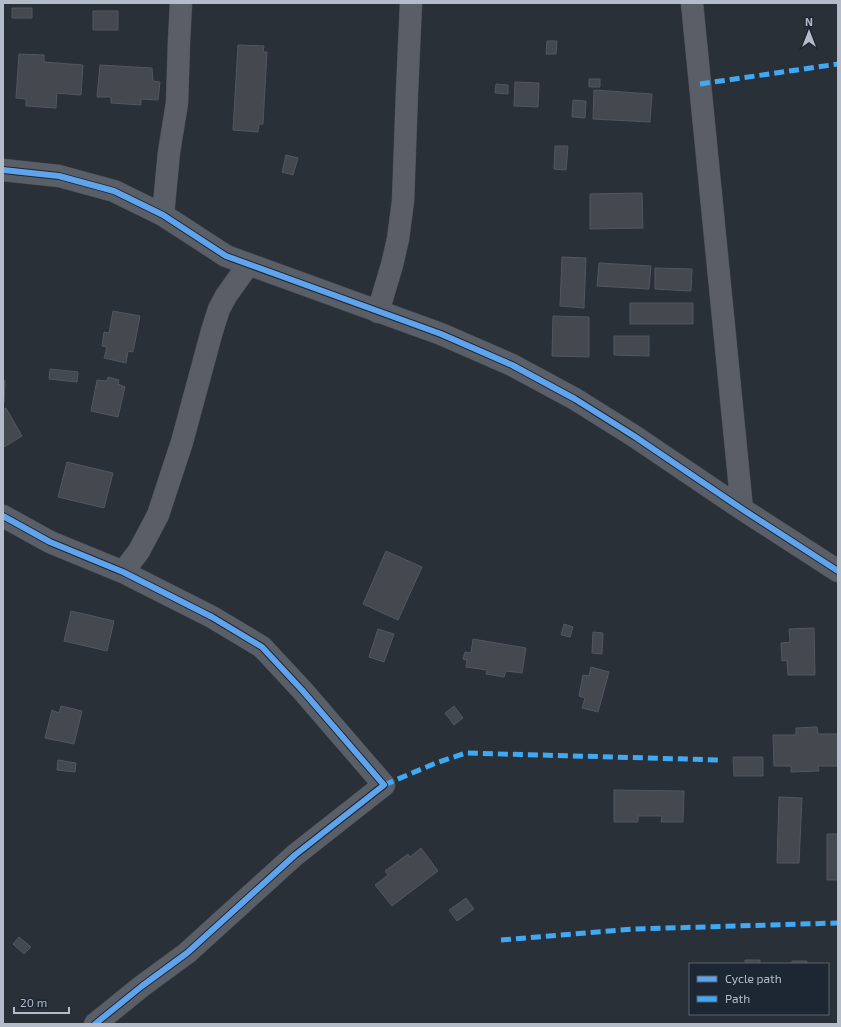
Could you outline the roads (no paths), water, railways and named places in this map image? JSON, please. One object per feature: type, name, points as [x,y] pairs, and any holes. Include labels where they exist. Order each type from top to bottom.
[{"type":"street","points":[[163,215],[169,152],[177,103],[181,3]]},
{"type":"street","points":[[378,312],[394,259],[403,201],[411,3]]},
{"type":"street","points":[[692,3],[742,509]]},
{"type":"street","points":[[3,170],[59,176],[114,191],[163,215],[226,256],[448,337],[512,365],[575,399],[634,436],[742,509],[838,571]]},
{"type":"street","points":[[123,572],[139,551],[158,515],[182,442],[219,309],[226,296],[248,265]]},
{"type":"street","points":[[3,516],[50,542],[123,572],[212,617],[262,647],[302,690],[384,785],[296,855],[187,952],[95,1024]]}]
